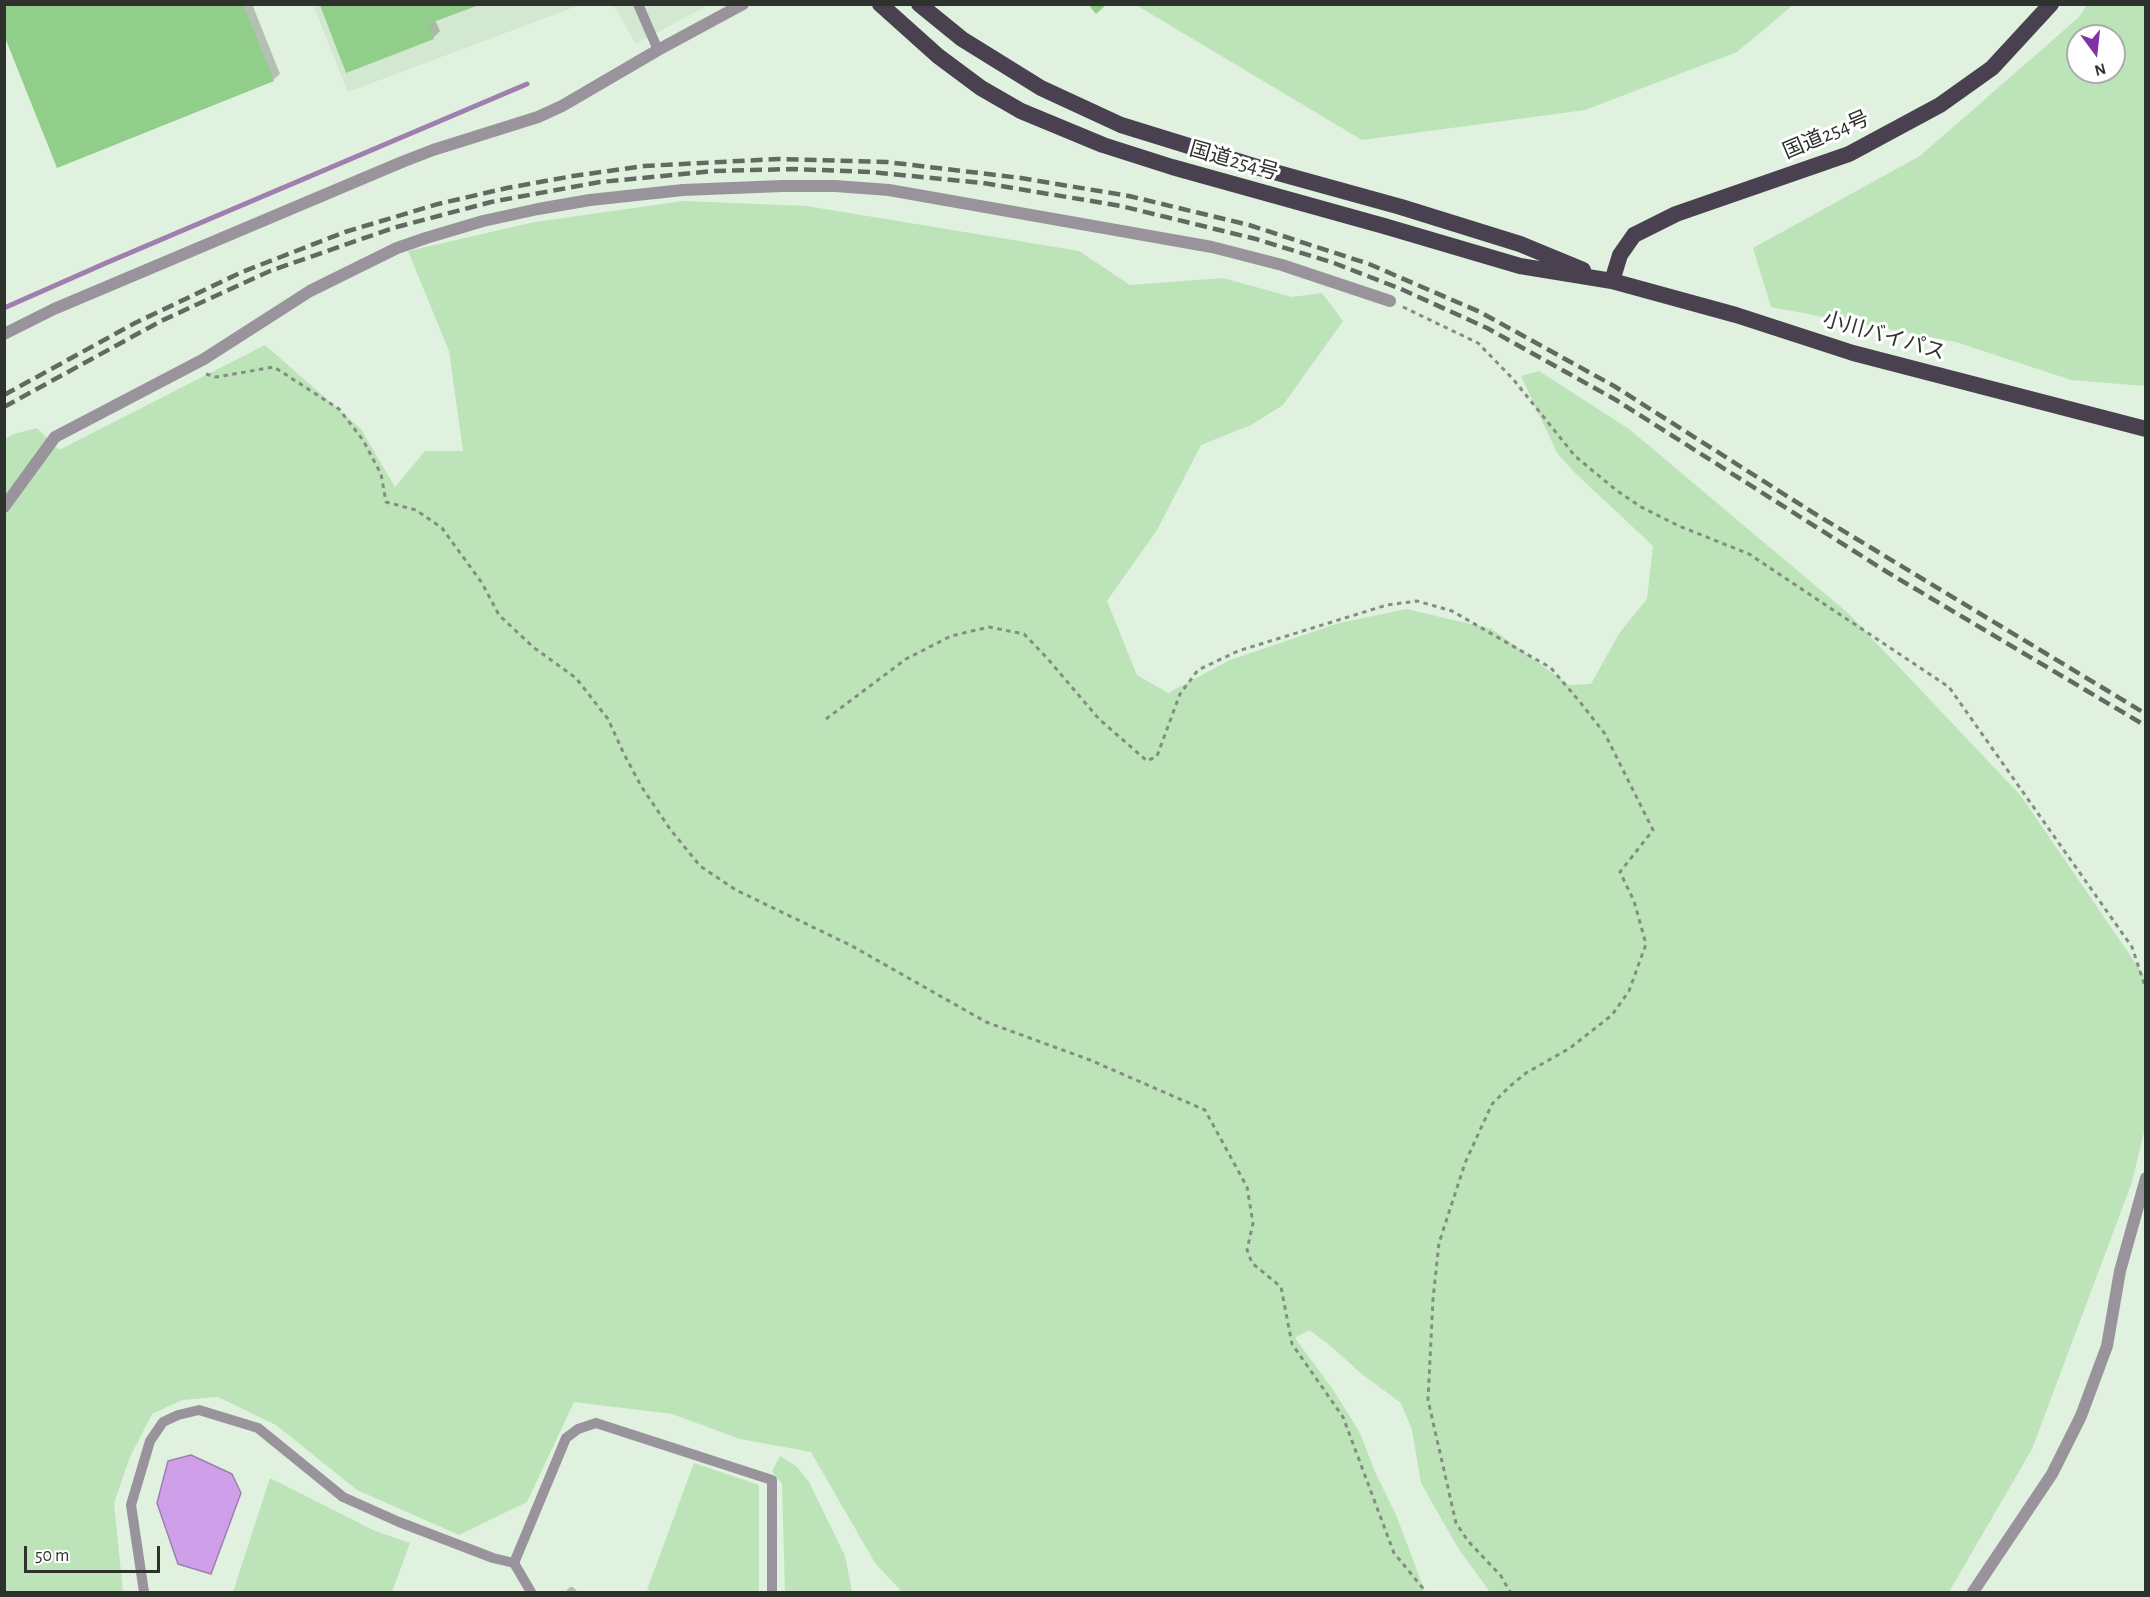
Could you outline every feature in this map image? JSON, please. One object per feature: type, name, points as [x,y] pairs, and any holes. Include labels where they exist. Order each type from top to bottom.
[{"type":"highway","name":"国道254号","points":[[880,4],[938,56],[981,88],[1021,111],[1093,141],[1172,167],[1520,266],[1612,281]]},
{"type":"highway","name":"国道254号","points":[[919,4],[962,39],[1041,88],[1121,125],[1520,244],[1612,281]]},
{"type":"highway","name":"国道254号","points":[[1612,281],[1620,255],[1634,235],[1676,214],[1849,154],[1940,105],[1992,68],[2051,4]]},
{"type":"highway","name":"小川バイパス","points":[[1612,281],[1736,315],[1853,353],[2145,429]]},
{"type":"street","points":[[4,334],[54,309],[402,162],[538,117],[562,106],[743,4]]},
{"type":"street","points":[[4,507],[55,437],[129,396],[185,369],[310,291],[397,248],[483,221],[538,209],[636,194],[782,186],[835,186],[917,194],[1212,247],[1282,264],[1390,301]]},
{"type":"street","points":[[1973,1593],[2052,1474],[2080,1416],[2107,1346],[2120,1271],[2145,1178]]},
{"type":"lane","points":[[638,4],[658,50]]},
{"type":"lane","points":[[144,1593],[131,1505],[150,1441],[163,1422],[178,1415],[199,1410],[258,1428],[343,1497],[409,1526],[493,1558],[514,1563],[531,1593]]},
{"type":"lane","points":[[514,1563],[566,1438],[578,1429],[596,1423],[772,1480],[772,1593]]},
{"type":"path","points":[[1390,301],[1478,343],[1513,379],[1575,456],[1616,490],[1641,507],[1679,526],[1749,554],[1949,687],[2132,947],[2145,989]]},
{"type":"path","points":[[185,369],[216,377],[274,367],[339,409],[363,440],[381,474],[386,502],[416,510],[442,528],[483,583],[499,615],[533,647],[576,678],[608,719],[641,786],[670,829],[700,866],[736,890],[852,946],[986,1022],[1090,1060],[1205,1110],[1247,1186],[1252,1223],[1247,1250],[1252,1263],[1281,1287],[1292,1344],[1343,1417],[1394,1552],[1426,1593]]},
{"type":"path","points":[[826,719],[906,659],[951,636],[989,627],[1023,634],[1047,658],[1099,719],[1147,761],[1157,756],[1180,694],[1198,670],[1238,651],[1387,605],[1417,601],[1452,611],[1551,668],[1605,734],[1653,830],[1620,872],[1634,901],[1646,944],[1629,991],[1612,1015],[1570,1048],[1526,1073],[1492,1104],[1465,1163],[1439,1243],[1428,1401],[1456,1523],[1468,1541],[1501,1576],[1510,1593]]},
{"type":"shaded area","points":[[313,5],[580,5],[348,92]]},
{"type":"shaded area","points":[[613,5],[708,5],[636,44]]},
{"type":"shaded area","points":[[191,1455],[232,1474],[241,1493],[211,1574],[178,1564],[157,1503],[168,1461]]},
{"type":"green space","points":[[1136,5],[1793,5],[1737,52],[1585,110],[1362,140]]},
{"type":"green space","points":[[2087,5],[2145,5],[2145,386],[2071,380],[1956,342],[1771,307],[1753,248],[1920,156],[2066,28],[2066,84],[2126,84],[2126,24],[2071,24]]},
{"type":"green space","points":[[683,201],[807,206],[1079,251],[1130,285],[1223,278],[1292,297],[1322,293],[1343,321],[1283,405],[1251,425],[1201,445],[1157,530],[1107,601],[1137,675],[1168,693],[1230,660],[1339,623],[1406,609],[1492,629],[1569,685],[1591,684],[1620,632],[1647,599],[1653,546],[1574,472],[1557,453],[1521,376],[1539,371],[1629,429],[1848,613],[2021,796],[2145,977],[2145,1128],[2132,1182],[2032,1449],[1949,1592],[1490,1592],[1458,1548],[1421,1483],[1412,1430],[1401,1403],[1309,1330],[1295,1338],[1334,1391],[1360,1433],[1375,1472],[1397,1517],[1425,1592],[902,1592],[875,1563],[811,1452],[740,1439],[672,1414],[574,1402],[527,1502],[459,1535],[357,1490],[276,1425],[218,1397],[182,1400],[152,1414],[130,1457],[114,1503],[123,1592],[5,1592],[5,439],[14,434],[37,428],[59,450],[265,345],[361,429],[395,487],[425,451],[463,451],[449,351],[408,251],[535,222]]},
{"type":"green space","points":[[780,1456],[796,1466],[809,1482],[845,1556],[852,1592],[785,1592],[782,1484],[772,1471]]},
{"type":"green space","points":[[694,1463],[759,1485],[759,1592],[654,1592],[647,1590]]},
{"type":"green space","points":[[270,1478],[375,1531],[410,1543],[392,1592],[233,1592]]},
{"type":"building","points":[[4,4],[243,4],[274,81],[57,168],[4,35]]},
{"type":"building","points":[[1088,4],[1107,4],[1096,14]]},
{"type":"building","points":[[320,5],[479,5],[428,24],[434,39],[346,73]]},
{"type":"waterway","points":[[4,308],[527,84]]},
{"type":"railway","points":[[4,395],[135,323],[242,272],[345,232],[438,204],[507,188],[644,166],[778,159],[887,162],[1021,178],[1129,196],[1249,225],[1369,264],[1480,312],[1614,386],[1812,512],[2146,714]]},
{"type":"railway","points":[[4,407],[161,321],[270,271],[393,228],[491,202],[600,182],[714,171],[793,169],[871,172],[983,183],[1121,206],[1256,239],[1334,263],[1401,289],[1487,328],[1616,400],[1887,572],[2146,726]]}]
